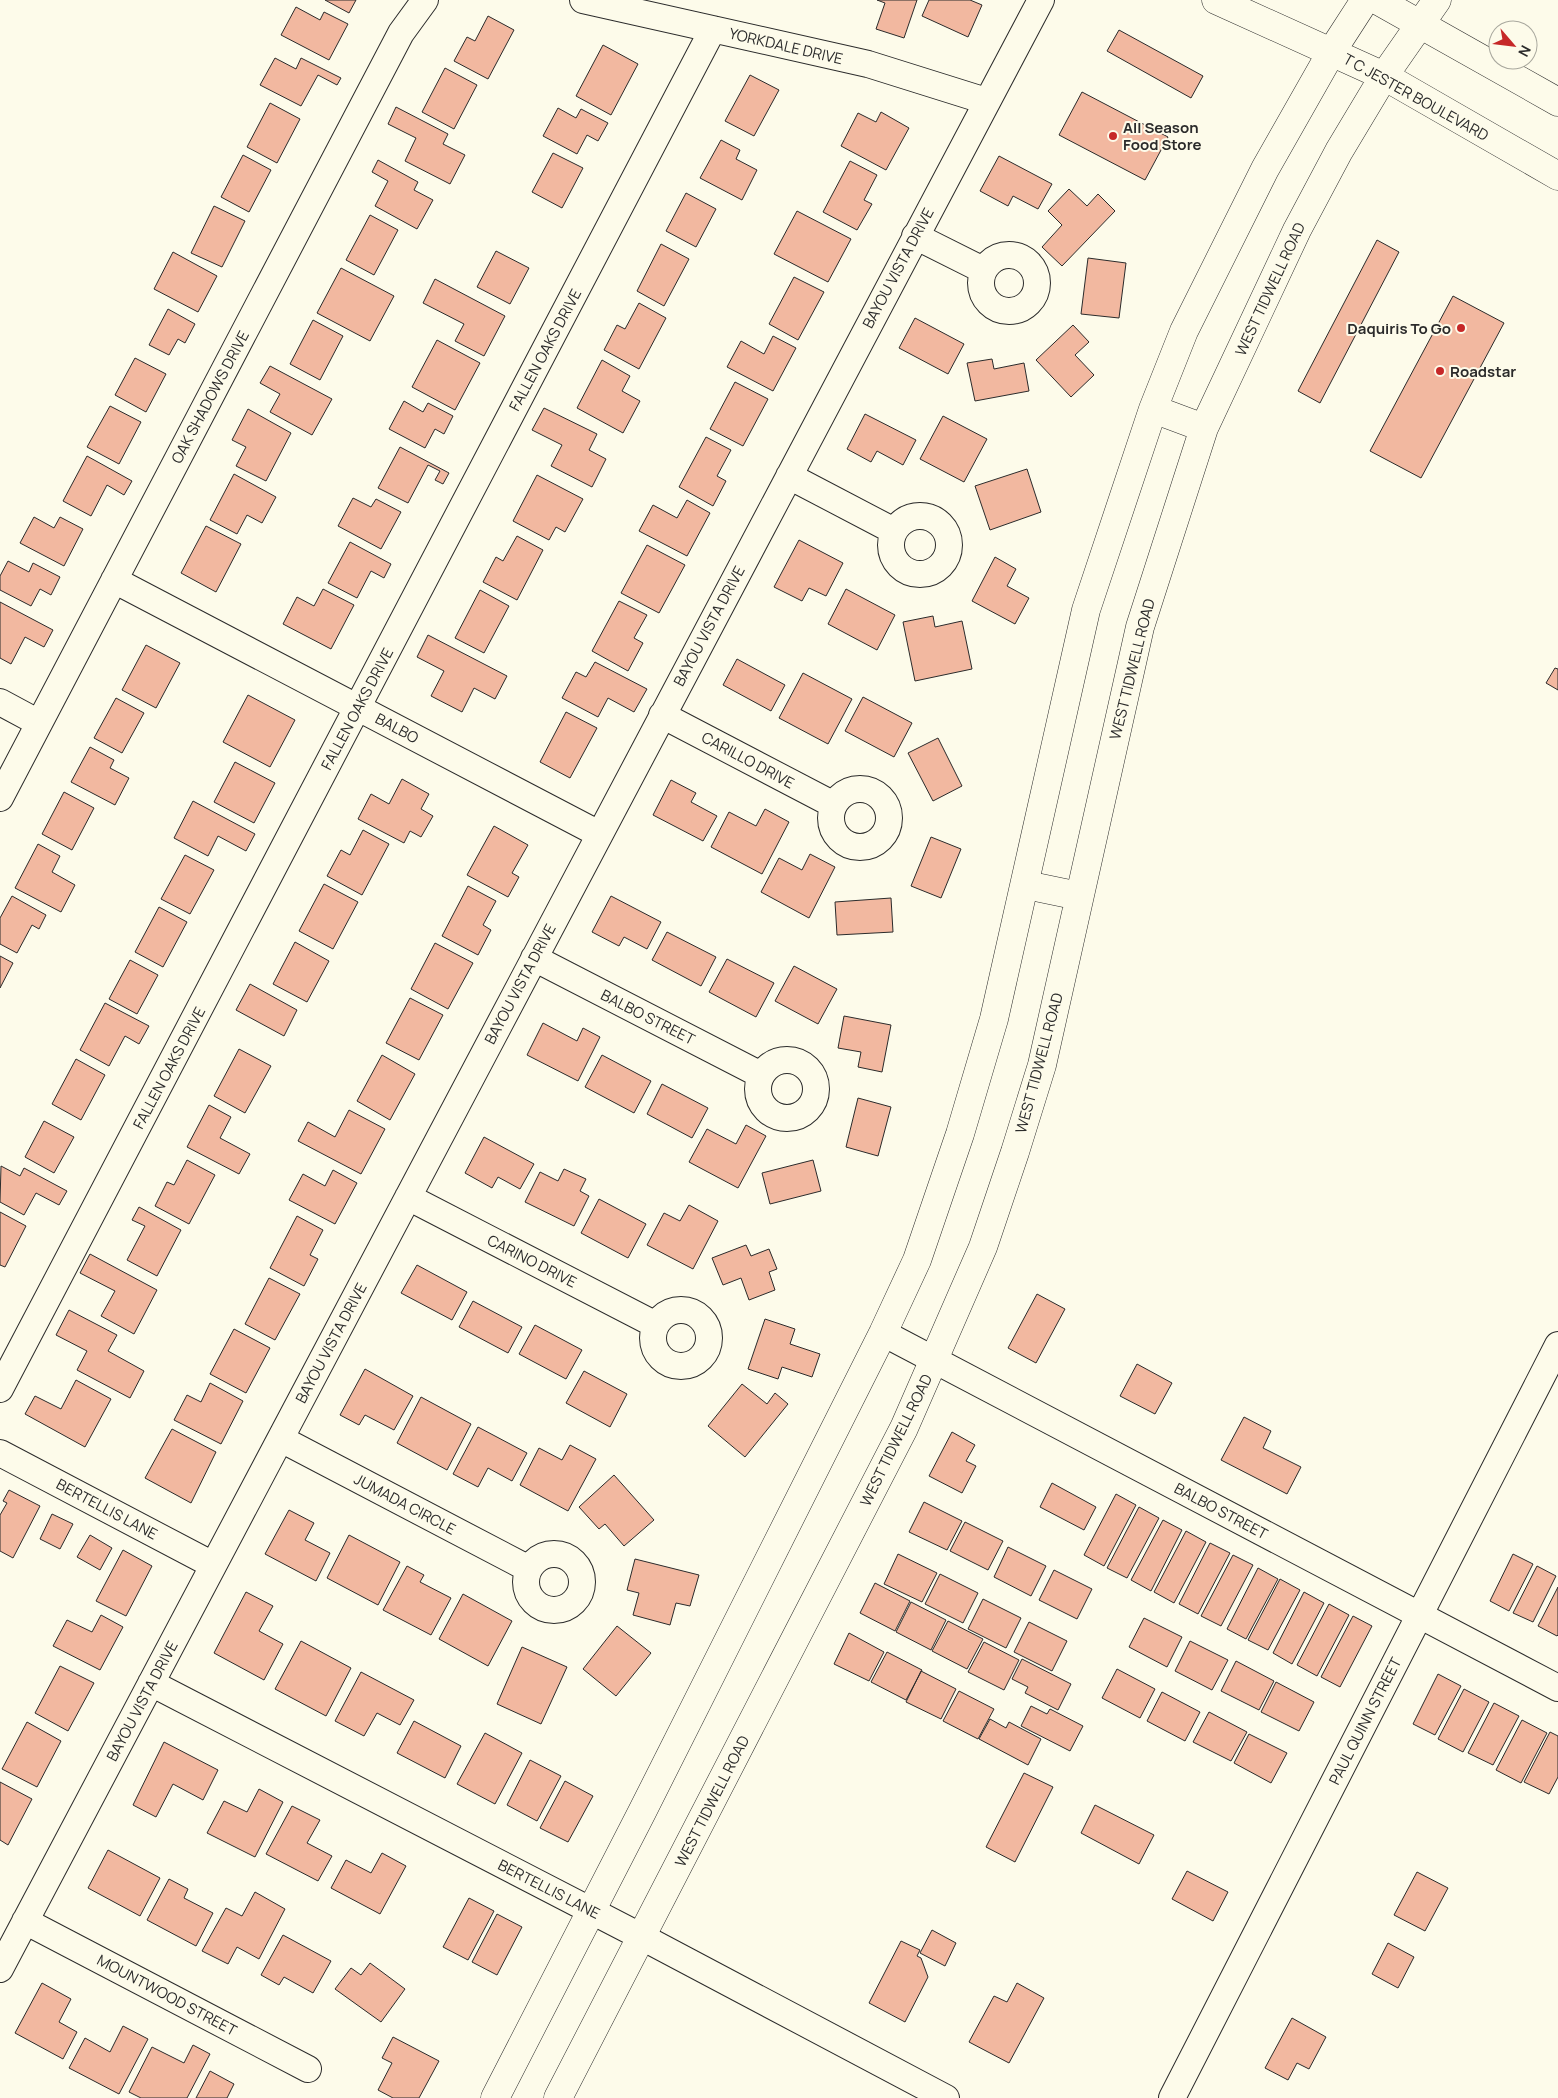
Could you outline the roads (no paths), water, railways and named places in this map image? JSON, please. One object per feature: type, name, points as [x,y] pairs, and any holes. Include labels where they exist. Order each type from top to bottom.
[{"type":"main road","name":"T C JESTER BOULEVARD","points":[[1216,0],[1384,76],[1558,176]]},
{"type":"main road","points":[[495,2098],[592,1911],[884,1334],[917,1260],[960,1134],[994,1020],[1026,885],[1086,610],[1153,408],[1184,331],[1257,186],[1332,51],[1365,0]]},
{"type":"main road","points":[[1377,0],[1558,102]]},
{"type":"main road","name":"WEST TIDWELL ROAD","points":[[558,2098],[904,1428],[983,1247],[1042,1065],[1140,627],[1204,428],[1297,230],[1339,152],[1384,76],[1437,0]]},
{"type":"main road","points":[[1153,408],[1204,428]]},
{"type":"main road","points":[[1026,885],[1079,896]]},
{"type":"street","name":"OAK SHADOWS DRIVE","points":[[0,798],[401,34],[425,0]]},
{"type":"street","name":"YORKDALE DRIVE","points":[[583,0],[868,64],[986,100]]},
{"type":"street","name":"BAYOU VISTA DRIVE","points":[[0,1969],[916,236],[986,100],[1041,0]]},
{"type":"street","name":"FALLEN OAKS DRIVE","points":[[0,1389],[713,29]]},
{"type":"street","points":[[916,236],[983,270]]},
{"type":"street","points":[[789,476],[894,532]]},
{"type":"street","name":"BALBO","points":[[114,580],[599,834]]},
{"type":"street","points":[[0,702],[39,723]]},
{"type":"street","name":"CARILLO DRIVE","points":[[662,715],[834,805]]},
{"type":"street","name":"BALBO STREET","points":[[534,958],[761,1075]]},
{"type":"street","name":"CARINO DRIVE","points":[[408,1197],[656,1325]]},
{"type":"street","name":"BALBO STREET","points":[[884,1334],[935,1359],[1419,1617],[1558,1688]]},
{"type":"street","name":"PAUL QUINN STREET","points":[[1172,2098],[1558,1345]]},
{"type":"street","name":"JUMADA CIRCLE","points":[[281,1439],[529,1569]]},
{"type":"street","name":"BERTELLIS LANE","points":[[0,1453],[213,1565]]},
{"type":"street","name":"BERTELLIS LANE","points":[[151,1683],[642,1937],[946,2098]]},
{"type":"street","name":"MOUNTWOOD STREET","points":[[26,1921],[308,2069]]},
{"type":"place","name":"All Season Food Store","points":[[1113,136]]},
{"type":"place","name":"Daquiris To Go","points":[[1461,328]]},
{"type":"place","name":"Roadstar","points":[[1440,371]]}]
